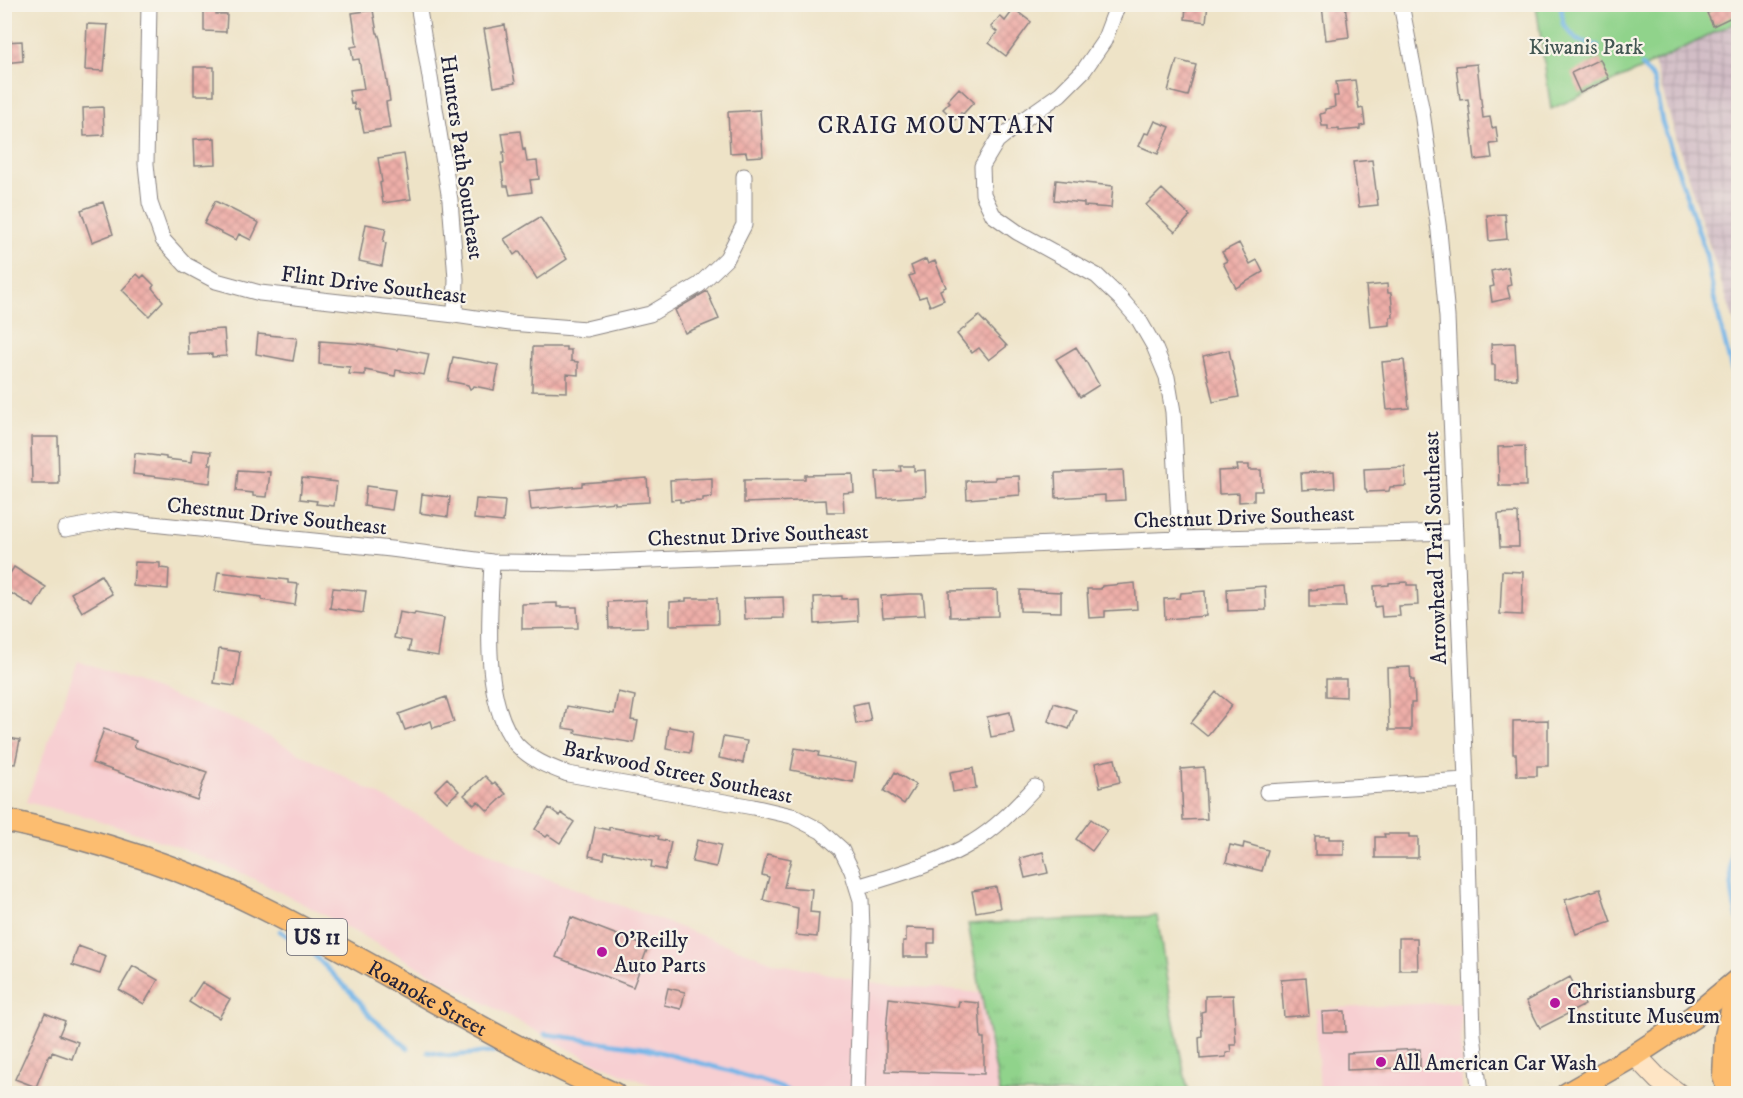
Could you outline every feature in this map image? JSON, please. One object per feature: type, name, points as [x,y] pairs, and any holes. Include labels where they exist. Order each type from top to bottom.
[{"type":"main road","name":"Roanoke Street","points":[[4,820],[142,857],[260,906],[551,1065],[613,1093]]},
{"type":"main road","points":[[1567,1094],[1635,1055],[1693,1017],[1738,980]]},
{"type":"main road","points":[[1729,1094],[1724,1076],[1726,1036],[1738,986]]},
{"type":"main road","points":[[1635,1055],[1678,1094]]},
{"type":"street","name":"Flint Drive Southeast","points":[[149,4],[146,164],[150,203],[163,240],[186,265],[216,281],[260,293],[455,315],[510,324],[586,329],[650,314],[699,285],[727,258],[744,225],[744,176]]},
{"type":"street","name":"Hunters Path Southeast","points":[[418,4],[450,200],[456,279],[455,315]]},
{"type":"street","points":[[1118,4],[1104,41],[1084,70],[1060,94],[997,141],[982,166],[983,194],[993,215],[1017,232],[1097,276],[1139,320],[1154,346],[1167,377],[1173,412],[1180,539]]},
{"type":"street","name":"Arrowhead Trail Southeast","points":[[1401,4],[1422,112],[1439,231],[1447,317],[1466,780],[1473,1035],[1480,1094]]},
{"type":"street","name":"Chestnut Drive Southeast","points":[[65,529],[114,520],[492,562],[576,563],[1180,539],[1456,532]]},
{"type":"street","name":"Barkwood Street Southeast","points":[[492,562],[489,626],[491,671],[499,715],[515,744],[539,763],[568,774],[792,816],[821,831],[841,849],[852,871],[861,900],[856,1094]]},
{"type":"street","points":[[1267,792],[1466,780]]},
{"type":"street","points":[[857,887],[944,857],[974,842],[1004,819],[1035,787]]},
{"type":"shaded area","points":[[1738,21],[1738,334],[1654,63]]},
{"type":"shaded area","points":[[78,661],[239,721],[514,866],[776,963],[874,983],[981,993],[1000,1093],[671,1093],[599,1064],[563,1046],[315,910],[244,874],[178,847],[88,817],[26,802]]},
{"type":"shaded area","points":[[1461,1002],[1462,1093],[1320,1093],[1315,1009]]},
{"type":"green space","name":"Kiwanis Park","points":[[1536,5],[1738,5],[1738,21],[1639,70],[1551,109]]},
{"type":"green space","points":[[1157,916],[1171,1007],[1187,1086],[1191,1093],[1000,1093],[968,924]]},
{"type":"building","points":[[204,4],[216,4],[216,14],[227,14],[226,32],[204,31]]},
{"type":"building","points":[[1186,4],[1208,4],[1206,22],[1185,19]]},
{"type":"building","points":[[1345,4],[1349,37],[1326,40],[1322,6]]},
{"type":"building","points":[[1725,4],[1734,4],[1738,14],[1713,26],[1707,13]]},
{"type":"building","points":[[1014,9],[1031,22],[1006,56],[989,43],[997,32],[991,27],[1000,16],[1005,21]]},
{"type":"building","points":[[373,10],[390,101],[386,102],[390,128],[364,132],[359,109],[355,110],[354,103],[351,104],[349,91],[364,89],[359,59],[353,60],[351,47],[357,46],[352,13]]},
{"type":"building","points":[[87,24],[108,25],[104,71],[85,70]]},
{"type":"building","points":[[505,25],[515,83],[494,87],[484,29]]},
{"type":"building","points":[[22,41],[23,61],[4,63],[4,42]]},
{"type":"building","points":[[1600,59],[1609,79],[1580,93],[1571,73]]},
{"type":"building","points":[[1177,60],[1196,65],[1188,96],[1168,91]]},
{"type":"building","points":[[1477,64],[1483,118],[1490,117],[1492,128],[1496,127],[1498,143],[1490,144],[1492,158],[1475,160],[1468,99],[1460,100],[1456,66]]},
{"type":"building","points":[[194,67],[214,67],[214,95],[194,95]]},
{"type":"building","points":[[1355,80],[1359,109],[1363,108],[1365,125],[1360,126],[1360,129],[1328,130],[1328,126],[1322,126],[1320,114],[1325,113],[1325,109],[1335,107],[1334,96],[1338,96],[1336,82]]},
{"type":"building","points":[[959,88],[974,102],[955,120],[943,109]]},
{"type":"building","points":[[103,107],[104,135],[84,136],[83,108]]},
{"type":"building","points":[[760,110],[763,156],[747,157],[746,152],[730,153],[728,112]]},
{"type":"building","points":[[1155,121],[1170,127],[1158,154],[1139,146],[1145,133],[1149,134]]},
{"type":"building","points":[[520,131],[527,162],[537,161],[539,179],[530,180],[532,192],[510,195],[508,186],[504,186],[501,163],[504,163],[503,152],[505,152],[502,133]]},
{"type":"building","points":[[215,138],[216,164],[195,165],[194,139]]},
{"type":"building","points":[[404,154],[411,199],[383,203],[378,158]]},
{"type":"building","points":[[1372,160],[1378,205],[1359,207],[1353,162]]},
{"type":"building","points":[[1056,180],[1113,186],[1111,208],[1054,200]]},
{"type":"building","points":[[1162,189],[1190,216],[1175,232],[1146,205]]},
{"type":"building","points":[[215,201],[259,223],[251,240],[239,234],[236,240],[204,224]]},
{"type":"building","points":[[103,202],[113,234],[92,242],[81,210]]},
{"type":"building","points":[[1505,214],[1507,239],[1489,241],[1487,215]]},
{"type":"building","points":[[540,217],[567,259],[537,279],[519,251],[514,255],[504,239]]},
{"type":"building","points":[[366,224],[386,228],[382,266],[359,261]]},
{"type":"building","points":[[1239,243],[1250,264],[1257,260],[1263,272],[1236,288],[1223,263],[1227,261],[1222,252]]},
{"type":"building","points":[[926,259],[928,264],[935,261],[946,287],[940,290],[944,300],[930,306],[926,296],[919,298],[909,276],[914,274],[911,266]]},
{"type":"building","points":[[1508,267],[1511,285],[1507,286],[1510,298],[1492,302],[1490,287],[1494,286],[1491,271]]},
{"type":"building","points":[[137,274],[141,278],[144,275],[154,285],[152,288],[163,301],[149,316],[122,290]]},
{"type":"building","points":[[1387,284],[1388,293],[1391,293],[1393,317],[1390,317],[1390,325],[1370,327],[1366,286]]},
{"type":"building","points":[[707,291],[719,319],[685,333],[675,310]]},
{"type":"building","points":[[979,316],[1007,346],[989,360],[979,348],[972,353],[957,334]]},
{"type":"building","points":[[224,329],[226,356],[188,355],[187,331]]},
{"type":"building","points":[[258,334],[297,338],[293,361],[256,354]]},
{"type":"building","points":[[320,341],[362,344],[397,350],[398,348],[429,354],[424,375],[396,370],[395,376],[365,370],[365,375],[349,374],[350,367],[319,364]]},
{"type":"building","points":[[1515,343],[1517,379],[1495,380],[1491,344]]},
{"type":"building","points":[[533,347],[566,347],[566,350],[571,350],[571,361],[578,362],[578,375],[567,374],[567,392],[532,391]]},
{"type":"building","points":[[1076,347],[1099,385],[1080,397],[1056,359]]},
{"type":"building","points":[[1229,350],[1239,397],[1213,402],[1203,356]]},
{"type":"building","points":[[453,357],[499,365],[494,390],[474,386],[470,389],[468,385],[448,381]]},
{"type":"building","points":[[1404,360],[1409,408],[1387,410],[1382,362]]},
{"type":"building","points":[[31,437],[58,437],[59,484],[32,484]]},
{"type":"building","points":[[1525,446],[1526,486],[1499,486],[1498,447]]},
{"type":"building","points":[[193,450],[211,452],[210,483],[133,474],[135,453],[192,462]]},
{"type":"building","points":[[1237,465],[1249,465],[1249,470],[1261,470],[1262,491],[1254,491],[1254,501],[1239,502],[1239,493],[1219,494],[1218,471],[1238,470]]},
{"type":"building","points":[[900,466],[914,466],[914,471],[925,470],[926,496],[878,499],[876,472],[901,471]]},
{"type":"building","points":[[1405,467],[1406,486],[1390,487],[1389,491],[1367,492],[1365,489],[1364,469]]},
{"type":"building","points":[[238,470],[270,472],[267,497],[236,491]]},
{"type":"building","points":[[1123,470],[1125,500],[1105,501],[1105,495],[1056,498],[1055,473]]},
{"type":"building","points":[[1334,471],[1335,488],[1302,490],[1301,473]]},
{"type":"building","points":[[853,474],[854,492],[843,493],[844,512],[827,512],[826,500],[744,503],[744,480],[805,479],[805,475]]},
{"type":"building","points":[[1019,476],[1020,495],[967,499],[966,481]]},
{"type":"building","points":[[302,478],[337,482],[334,506],[300,499]]},
{"type":"building","points":[[647,478],[649,502],[615,504],[615,502],[531,510],[529,491],[582,486],[582,483]]},
{"type":"building","points":[[712,478],[712,497],[703,498],[703,501],[671,500],[670,480]]},
{"type":"building","points":[[366,486],[395,490],[392,510],[364,506]]},
{"type":"building","points":[[422,494],[450,497],[448,517],[420,513]]},
{"type":"building","points":[[476,499],[505,501],[503,522],[474,519]]},
{"type":"building","points":[[1518,513],[1519,547],[1500,547],[1498,514]]},
{"type":"building","points":[[135,562],[160,563],[160,568],[169,569],[168,589],[133,586]]},
{"type":"building","points":[[14,567],[46,587],[34,607],[4,589],[4,583]]},
{"type":"building","points":[[1502,571],[1523,572],[1522,615],[1500,614]]},
{"type":"building","points":[[218,572],[288,580],[288,583],[298,584],[295,605],[262,600],[262,597],[215,591]]},
{"type":"building","points":[[101,575],[112,594],[82,612],[71,593]]},
{"type":"building","points":[[1407,582],[1407,585],[1417,585],[1418,605],[1399,606],[1400,616],[1382,617],[1381,606],[1375,607],[1374,586]]},
{"type":"building","points":[[1135,583],[1137,609],[1105,611],[1105,617],[1089,618],[1087,589]]},
{"type":"building","points":[[1265,586],[1266,610],[1228,611],[1227,589]]},
{"type":"building","points":[[1344,587],[1346,607],[1309,607],[1309,590]]},
{"type":"building","points":[[333,588],[366,591],[363,613],[330,608]]},
{"type":"building","points":[[997,590],[998,616],[950,617],[949,591]]},
{"type":"building","points":[[1020,590],[1061,592],[1061,612],[1020,611]]},
{"type":"building","points":[[1205,591],[1206,616],[1165,619],[1164,599],[1180,598],[1181,593]]},
{"type":"building","points":[[923,594],[925,615],[883,617],[881,596]]},
{"type":"building","points":[[842,596],[842,599],[857,598],[858,621],[815,624],[814,597]]},
{"type":"building","points":[[783,597],[784,618],[745,619],[744,598]]},
{"type":"building","points":[[686,598],[717,598],[718,624],[670,625],[670,602],[686,601]]},
{"type":"building","points":[[646,600],[647,627],[609,628],[608,602]]},
{"type":"building","points":[[557,603],[557,607],[577,607],[578,628],[522,629],[522,604]]},
{"type":"building","points":[[399,612],[444,618],[438,656],[409,651],[411,641],[394,638]]},
{"type":"building","points":[[219,649],[240,652],[235,686],[214,683]]},
{"type":"building","points":[[1410,667],[1411,680],[1414,680],[1415,703],[1411,703],[1411,730],[1389,730],[1387,668]]},
{"type":"building","points":[[1326,679],[1346,679],[1346,697],[1326,696]]},
{"type":"building","points":[[618,692],[635,696],[631,720],[638,721],[634,743],[575,733],[576,730],[563,728],[567,706],[614,714]]},
{"type":"building","points":[[1216,692],[1232,705],[1207,736],[1191,723]]},
{"type":"building","points":[[446,697],[454,722],[433,728],[431,721],[405,730],[399,714]]},
{"type":"building","points":[[867,702],[871,721],[856,724],[853,705]]},
{"type":"building","points":[[1054,703],[1076,710],[1069,729],[1048,721]]},
{"type":"building","points":[[1010,712],[1014,733],[991,737],[987,717]]},
{"type":"building","points":[[1548,720],[1548,766],[1537,766],[1537,776],[1517,776],[1516,754],[1513,754],[1513,721]]},
{"type":"building","points":[[669,727],[693,731],[690,753],[666,749]]},
{"type":"building","points":[[104,729],[136,741],[134,747],[207,772],[197,800],[92,763]]},
{"type":"building","points":[[4,737],[20,740],[15,764],[4,763]]},
{"type":"building","points":[[723,737],[747,741],[743,763],[719,758]]},
{"type":"building","points":[[795,748],[819,752],[818,756],[856,763],[853,782],[791,770]]},
{"type":"building","points":[[1115,759],[1120,782],[1100,787],[1095,763]]},
{"type":"building","points":[[1204,767],[1207,819],[1183,820],[1181,769]]},
{"type":"building","points":[[973,768],[976,788],[953,792],[950,772]]},
{"type":"building","points":[[895,772],[916,785],[904,804],[884,791]]},
{"type":"building","points":[[485,776],[493,784],[495,782],[506,794],[488,811],[478,801],[474,805],[464,795]]},
{"type":"building","points":[[447,778],[459,791],[447,802],[435,790]]},
{"type":"building","points":[[549,808],[574,822],[560,843],[535,829]]},
{"type":"building","points":[[1091,819],[1107,831],[1092,851],[1076,839]]},
{"type":"building","points":[[595,827],[609,830],[609,827],[659,836],[658,839],[671,842],[665,870],[651,867],[652,861],[619,854],[605,852],[604,859],[589,856]]},
{"type":"building","points":[[1384,834],[1409,834],[1409,837],[1418,837],[1418,858],[1375,858],[1375,837],[1385,837]]},
{"type":"building","points":[[1315,836],[1344,839],[1344,855],[1315,855]]},
{"type":"building","points":[[697,840],[721,845],[716,867],[692,862]]},
{"type":"building","points":[[1244,843],[1268,850],[1262,871],[1226,862],[1230,845],[1243,848]]},
{"type":"building","points":[[1043,852],[1048,873],[1025,878],[1020,858]]},
{"type":"building","points":[[767,854],[791,859],[784,887],[812,889],[810,912],[819,913],[817,937],[796,935],[798,908],[763,900],[769,877],[762,875]]},
{"type":"building","points":[[996,887],[1000,908],[976,912],[972,891]]},
{"type":"building","points":[[1600,889],[1611,922],[1576,934],[1565,900]]},
{"type":"building","name":"O'Reilly Auto Parts","points":[[571,917],[648,947],[633,987],[556,957]]},
{"type":"building","points":[[906,928],[935,929],[935,943],[928,943],[928,957],[903,957]]},
{"type":"building","points":[[1399,938],[1417,938],[1418,970],[1399,970]]},
{"type":"building","points":[[78,946],[106,956],[100,974],[72,965]]},
{"type":"building","points":[[133,966],[158,980],[144,1004],[119,990]]},
{"type":"building","name":"Christiansburg Institute Museum","points":[[1570,977],[1585,1005],[1540,1028],[1526,1001]]},
{"type":"building","points":[[1306,978],[1309,1015],[1284,1017],[1281,980]]},
{"type":"building","points":[[202,982],[230,999],[219,1018],[189,1002]]},
{"type":"building","points":[[668,988],[685,992],[681,1009],[664,1005]]},
{"type":"building","points":[[1233,995],[1236,1045],[1230,1045],[1231,1052],[1226,1053],[1226,1057],[1200,1059],[1199,1037],[1202,1036],[1201,1012],[1205,1011],[1205,996]]},
{"type":"building","points":[[889,998],[958,1007],[959,1001],[979,1003],[981,1038],[984,1038],[984,1074],[886,1071]]},
{"type":"building","points":[[1345,1011],[1346,1032],[1323,1032],[1322,1012]]},
{"type":"building","points":[[45,1013],[65,1021],[59,1035],[78,1042],[72,1059],[52,1052],[51,1056],[49,1055],[36,1087],[15,1079]]},
{"type":"building","name":"All American Car Wash","points":[[1420,1049],[1420,1067],[1347,1070],[1347,1053]]},
{"type":"waterway","points":[[1561,4],[1563,24],[1577,40],[1598,46]]},
{"type":"waterway","points":[[1642,66],[1654,80],[1662,122],[1706,254],[1714,298],[1738,386]]},
{"type":"waterway","points":[[1738,815],[1731,853],[1733,894],[1738,919]]},
{"type":"waterway","points":[[280,931],[312,953],[357,999],[371,1017],[408,1048]]},
{"type":"waterway","points":[[545,1034],[645,1048],[758,1079],[797,1094]]},
{"type":"waterway","points":[[428,1052],[448,1056],[493,1052]]},
{"type":"place","name":"O'Reilly Auto Parts","points":[[602,952]]},
{"type":"place","name":"Christiansburg Institute Museum","points":[[1555,1003]]},
{"type":"place","name":"All American Car Wash","points":[[1381,1062]]},
{"type":"district","name":"CRAIG MOUNTAIN","points":[[937,125]]}]
